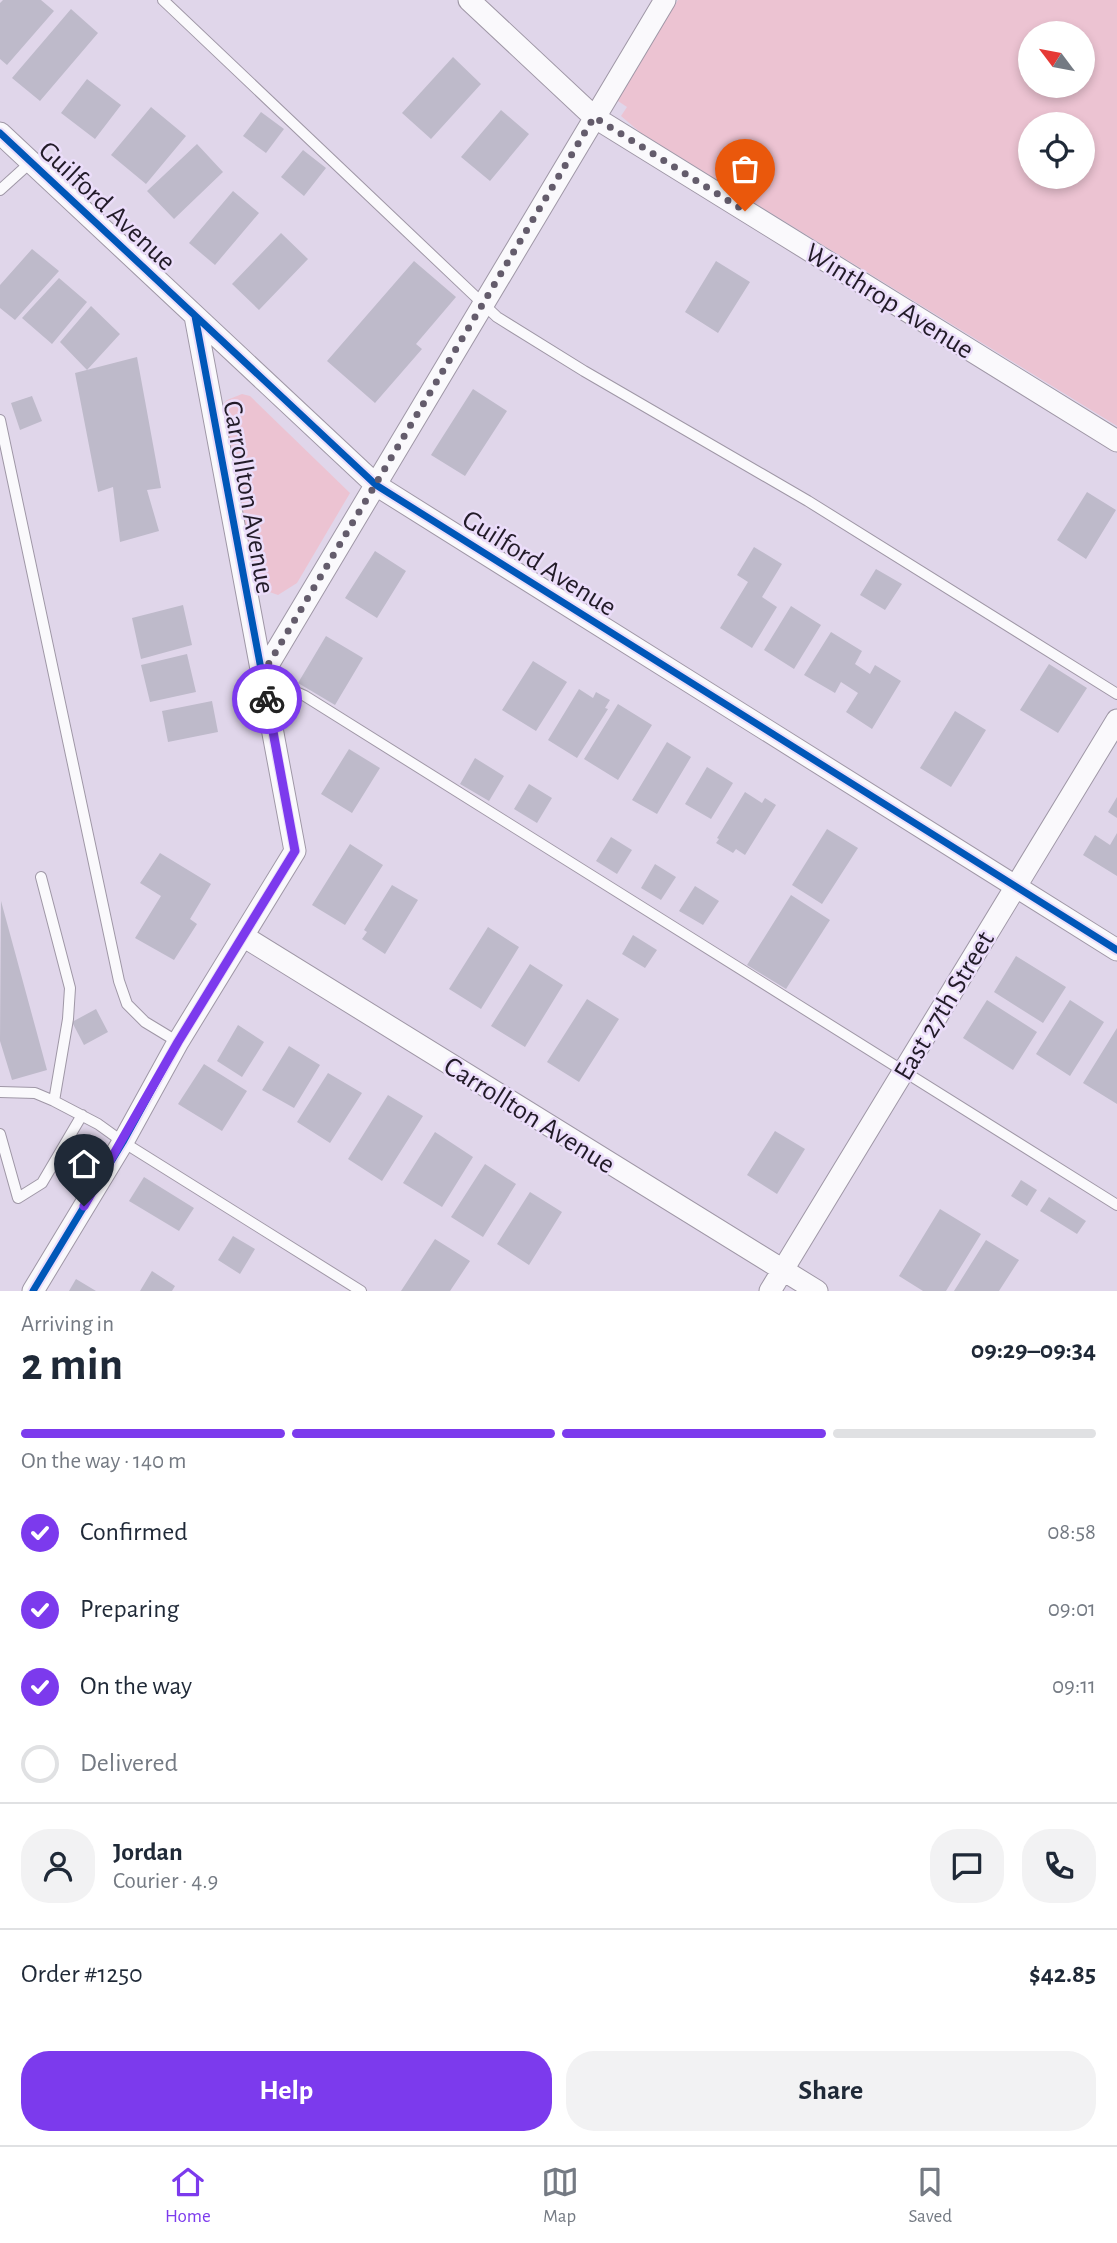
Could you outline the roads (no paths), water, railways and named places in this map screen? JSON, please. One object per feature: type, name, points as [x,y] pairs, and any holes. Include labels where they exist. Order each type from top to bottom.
[{"type":"street","name":"Winthrop Avenue","points":[[470,0],[594,117],[1117,442]]},
{"type":"street","points":[[263,681],[376,485],[665,0]]},
{"type":"street","name":"Guilford Avenue","points":[[0,133],[376,485],[1117,950]]},
{"type":"street","name":"Carrollton Avenue","points":[[195,316],[295,851],[243,936],[817,1291]]},
{"type":"street","name":"East 27th Street","points":[[770,1291],[1117,720]]},
{"type":"street","points":[[33,1291],[243,936]]},
{"type":"lane","points":[[163,0],[497,317],[584,371],[808,501],[1117,694]]},
{"type":"lane","points":[[0,190],[32,162]]},
{"type":"lane","points":[[0,420],[119,981],[127,1004],[145,1022],[178,1042]]},
{"type":"lane","points":[[263,681],[305,696],[1117,1205]]},
{"type":"lane","points":[[41,877],[70,988],[68,1020],[54,1101]]},
{"type":"lane","points":[[0,1091],[35,1093],[82,1115],[361,1291]]},
{"type":"lane","points":[[0,1134],[18,1198],[43,1183],[82,1115]]}]
